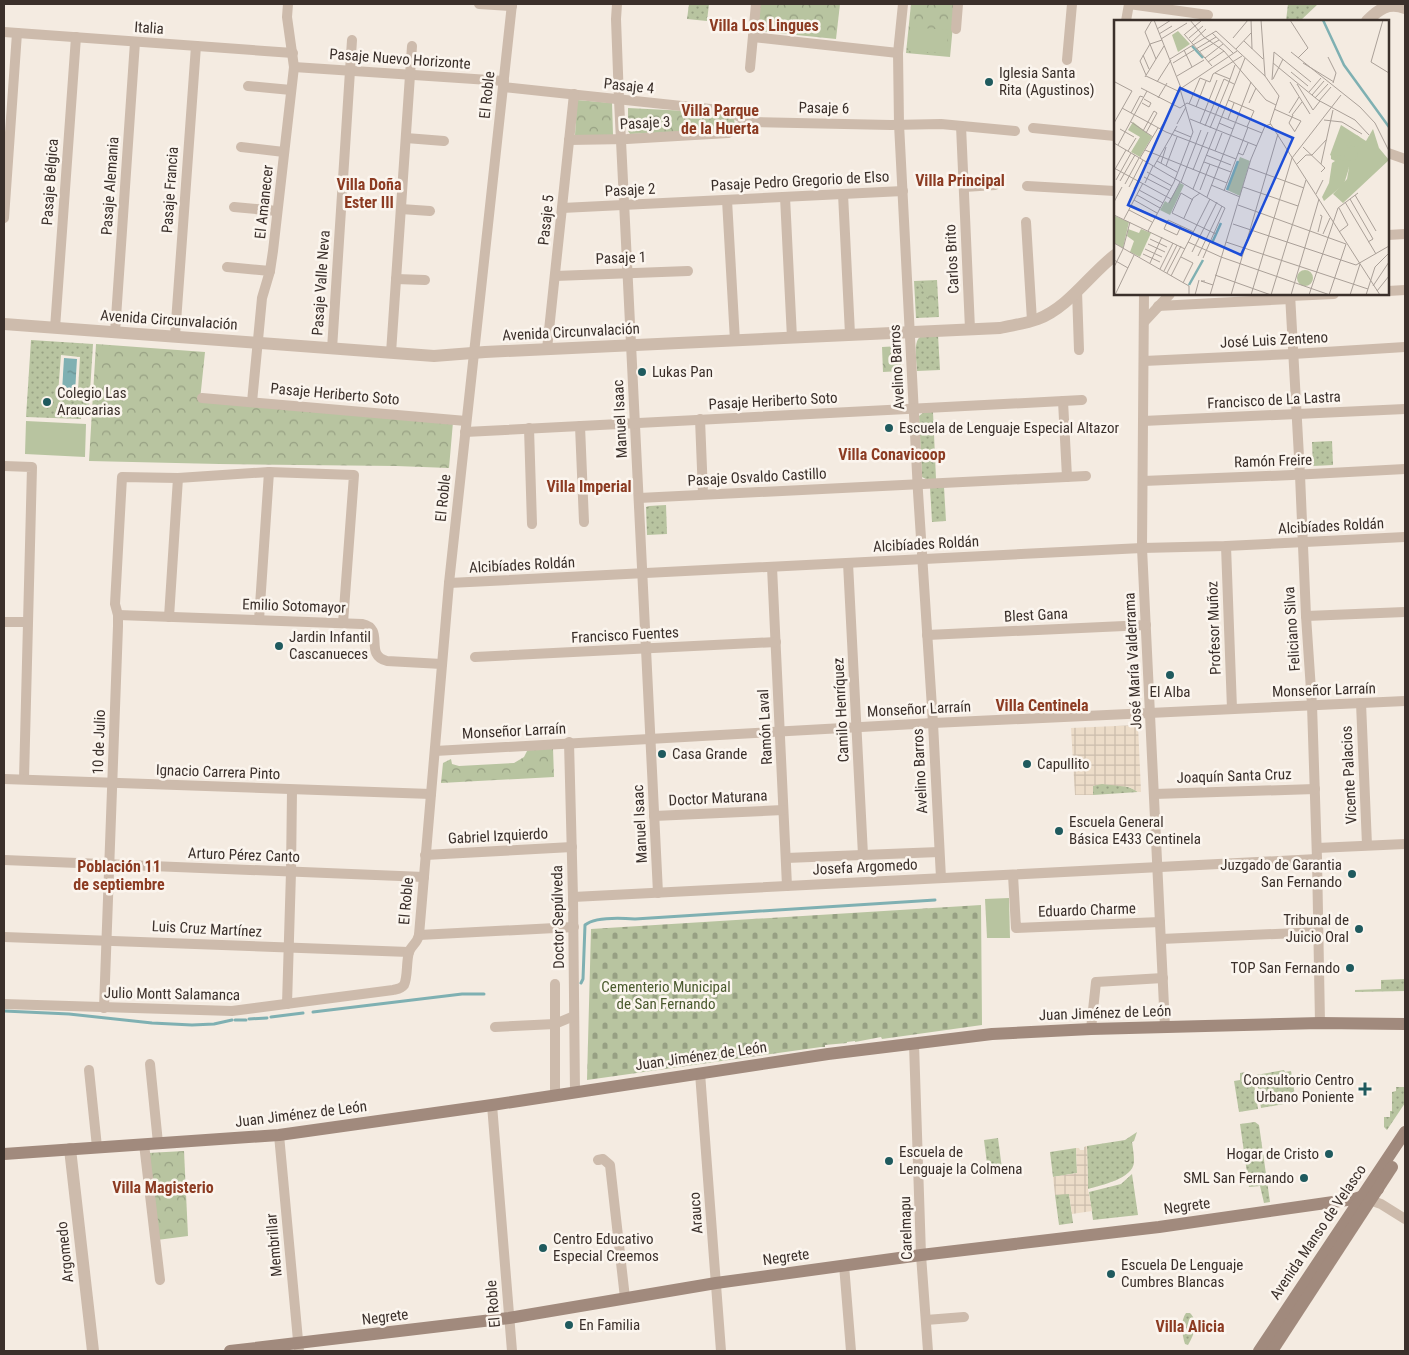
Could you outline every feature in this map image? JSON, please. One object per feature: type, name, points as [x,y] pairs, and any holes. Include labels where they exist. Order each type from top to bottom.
[{"type":"main road","name":"Juan Jiménez de León","points":[[4,1154],[279,1135],[851,1051],[992,1034],[1166,1027],[1405,1024]]},
{"type":"main road","name":"Avenida Manso de Velasco","points":[[1272,1351],[1405,1132]]},
{"type":"main road","name":"Avenida Manso de Velasco","points":[[1378,1189],[1405,1145]]},
{"type":"main road","name":"Negrete","points":[[230,1351],[298,1348],[509,1318],[716,1283],[844,1265],[1349,1205],[1366,1198],[1378,1189]]},
{"type":"main road","name":"Avenida Manso de Velasco","points":[[1259,1351],[1349,1205]]},
{"type":"street","name":"El Amanecer","points":[[252,402],[262,298],[274,251],[294,67],[287,17],[288,4]]},
{"type":"street","points":[[479,4],[512,5]]},
{"type":"street","name":"Manuel Isaac","points":[[617,4],[619,100],[658,893]]},
{"type":"street","points":[[750,68],[756,4]]},
{"type":"street","name":"Avelino Barros","points":[[903,4],[898,52],[899,124],[917,484],[941,878]]},
{"type":"street","points":[[956,29],[958,4]]},
{"type":"street","points":[[1067,60],[1072,4]]},
{"type":"street","points":[[1126,20],[1129,4],[1208,18],[1209,4]]},
{"type":"street","name":"El Roble","points":[[398,989],[404,984],[409,952],[416,943],[418,934],[449,583],[512,5]]},
{"type":"street","points":[[1373,13],[1387,6],[1394,5],[1405,8]]},
{"type":"street","name":"Italia","points":[[4,32],[293,53]]},
{"type":"street","points":[[4,218],[17,33]]},
{"type":"street","name":"Pasaje Bélgica","points":[[55,328],[76,37]]},
{"type":"street","points":[[753,37],[898,52]]},
{"type":"street","name":"Pasaje Valle Neva","points":[[332,348],[352,40]]},
{"type":"street","name":"Pasaje Alemania","points":[[115,332],[135,42]]},
{"type":"street","name":"Pasaje Francia","points":[[175,336],[196,46]]},
{"type":"street","points":[[391,353],[412,46]]},
{"type":"street","name":"Pasaje Nuevo Horizonte","points":[[294,67],[503,84]]},
{"type":"street","name":"Pasaje 4","points":[[503,84],[619,100],[729,111],[749,122]]},
{"type":"street","points":[[248,86],[291,90]]},
{"type":"street","name":"Pasaje 5","points":[[547,350],[574,94]]},
{"type":"street","name":"Pasaje 6","points":[[749,122],[941,124],[1014,131]]},
{"type":"street","name":"Pasaje 3","points":[[569,140],[728,133],[749,122]]},
{"type":"street","name":"Carlos Brito","points":[[961,126],[970,329]]},
{"type":"street","points":[[1033,128],[1114,136]]},
{"type":"street","points":[[406,138],[444,141]]},
{"type":"street","points":[[241,146],[284,152]]},
{"type":"street","points":[[1389,152],[1405,159]]},
{"type":"street","points":[[964,186],[995,186]]},
{"type":"street","points":[[1027,186],[1114,192]]},
{"type":"street","name":"Pasaje Pedro Gregorio de Elso","points":[[699,201],[903,191]]},
{"type":"street","points":[[843,194],[850,334]]},
{"type":"street","points":[[785,197],[792,338]]},
{"type":"street","points":[[727,200],[735,341]]},
{"type":"street","name":"Pasaje 2","points":[[562,208],[699,201]]},
{"type":"street","points":[[234,207],[277,211]]},
{"type":"street","points":[[401,209],[430,211]]},
{"type":"street","points":[[1026,222],[1032,321]]},
{"type":"street","points":[[1389,235],[1405,234]]},
{"type":"street","name":"Avenida Circunvalación","points":[[4,324],[434,356],[1000,328],[1038,319],[1056,309],[1114,256]]},
{"type":"street","points":[[227,267],[270,271]]},
{"type":"street","name":"Pasaje 1","points":[[555,276],[688,271]]},
{"type":"street","points":[[396,279],[425,280]]},
{"type":"street","points":[[1389,291],[1405,290]]},
{"type":"street","points":[[1077,291],[1079,350]]},
{"type":"street","name":"José María Valderrama","points":[[1144,295],[1142,548],[1166,1027]]},
{"type":"street","points":[[1144,322],[1169,295]]},
{"type":"street","points":[[1158,306],[1312,295]]},
{"type":"street","name":"Feliciano Silva","points":[[1290,296],[1312,705],[1320,1024]]},
{"type":"street","name":"José Luis Zenteno","points":[[1144,361],[1405,347]]},
{"type":"street","name":"Pasaje Heriberto Soto","points":[[202,398],[466,420]]},
{"type":"street","name":"Pasaje Heriberto Soto","points":[[465,432],[1082,400]]},
{"type":"street","points":[[1063,401],[1067,477]]},
{"type":"street","name":"Francisco de La Lastra","points":[[1143,421],[1405,409]]},
{"type":"street","points":[[700,419],[703,494]]},
{"type":"street","points":[[580,426],[584,522]]},
{"type":"street","points":[[529,428],[532,524]]},
{"type":"street","points":[[4,466],[32,466],[24,779]]},
{"type":"street","name":"Ramón Freire","points":[[1143,481],[1405,469]]},
{"type":"street","points":[[259,620],[269,472]]},
{"type":"street","points":[[169,616],[178,478],[269,472],[354,475],[343,623]]},
{"type":"street","name":"Pasaje Osvaldo Castillo","points":[[639,498],[1086,476]]},
{"type":"street","name":"10 de Julio","points":[[104,1008],[118,615],[115,604],[122,477],[178,478]]},
{"type":"street","name":"Alcibíades Roldán","points":[[449,583],[1142,548],[1226,546],[1405,537]]},
{"type":"street","name":"Profesor Muñoz","points":[[1226,546],[1232,708]]},
{"type":"street","name":"Camilo Henríquez","points":[[848,563],[863,855]]},
{"type":"street","name":"Ramón Laval","points":[[772,567],[787,886]]},
{"type":"street","points":[[1306,616],[1405,612]]},
{"type":"street","name":"Emilio Sotomayor","points":[[118,615],[366,624],[373,630],[376,653],[381,659],[387,661],[442,664]]},
{"type":"street","points":[[4,622],[27,622]]},
{"type":"street","name":"Blest Gana","points":[[927,635],[1146,624]]},
{"type":"street","name":"Francisco Fuentes","points":[[475,658],[776,642]]},
{"type":"street","name":"Monseñor Larraín","points":[[434,750],[1150,712],[1405,701]]},
{"type":"street","name":"Vicente Palacios","points":[[1361,703],[1367,846]]},
{"type":"street","name":"Doctor Sepúlveda","points":[[569,742],[574,927],[575,1092]]},
{"type":"street","name":"Ignacio Carrera Pinto","points":[[4,778],[431,794]]},
{"type":"street","name":"Joaquín Santa Cruz","points":[[1154,794],[1315,789]]},
{"type":"street","points":[[287,1004],[292,790]]},
{"type":"street","name":"Doctor Maturana","points":[[654,816],[783,810]]},
{"type":"street","points":[[1317,848],[1405,844]]},
{"type":"street","name":"Gabriel Izquierdo","points":[[426,855],[572,847]]},
{"type":"street","points":[[786,858],[939,852]]},
{"type":"street","name":"Josefa Argomedo","points":[[573,897],[1317,859]]},
{"type":"street","name":"Arturo Pérez Canto","points":[[4,860],[424,877]]},
{"type":"street","name":"Eduardo Charme","points":[[1013,875],[1016,928],[1160,922]]},
{"type":"street","points":[[418,934],[574,927]]},
{"type":"street","points":[[1161,939],[1318,932]]},
{"type":"street","name":"Luis Cruz Martínez","points":[[4,937],[409,952]]},
{"type":"street","points":[[1091,1029],[1096,982],[1163,978]]},
{"type":"street","points":[[554,1095],[555,984]]},
{"type":"street","name":"Julio Montt Salamanca","points":[[4,1004],[232,1012],[398,989]]},
{"type":"street","points":[[495,1027],[555,1024],[574,1016]]},
{"type":"street","name":"Carelmapu","points":[[914,1044],[921,1255],[928,1351]]},
{"type":"street","points":[[150,1064],[158,1143]]},
{"type":"street","points":[[88,1070],[97,1147]]},
{"type":"street","name":"Arauco","points":[[700,1073],[721,1351]]},
{"type":"street","name":"El Roble","points":[[492,1105],[512,1351]]},
{"type":"street","name":"Membrillar","points":[[279,1135],[298,1348]]},
{"type":"street","points":[[144,1144],[160,1280]]},
{"type":"street","name":"Argomedo","points":[[70,1149],[93,1351]]},
{"type":"street","points":[[598,1160],[603,1159],[610,1165],[625,1298]]},
{"type":"street","points":[[1366,1198],[1381,1204],[1405,1219]]},
{"type":"street","points":[[844,1265],[851,1351]]},
{"type":"street","points":[[926,1320],[964,1317]]},
{"type":"green space","points":[[689,4],[709,4],[707,21],[687,19]]},
{"type":"green space","points":[[760,4],[840,4],[836,39],[758,31]]},
{"type":"green space","points":[[911,4],[955,4],[950,57],[906,53]]},
{"type":"green space","points":[[1288,4],[1318,4],[1301,20],[1286,20]]},
{"type":"green space","points":[[910,27],[948,30],[947,53],[908,51]]},
{"type":"green space","points":[[577,100],[612,103],[613,135],[575,135]]},
{"type":"green space","points":[[628,108],[727,113],[733,117],[734,124],[727,130],[630,134],[628,131]]},
{"type":"green space","points":[[937,280],[939,317],[916,318],[914,281]]},
{"type":"green space","points":[[935,282],[937,315],[919,283]]},
{"type":"green space","points":[[938,335],[940,370],[917,371],[917,341],[922,336]]},
{"type":"green space","points":[[31,340],[93,344],[89,407],[81,406],[81,419],[26,417]],"holes":[[[61,355],[80,357],[78,390],[83,391],[83,396],[58,394]]]},
{"type":"green space","points":[[96,344],[205,352],[200,400],[453,422],[449,468],[89,461]]},
{"type":"green space","points":[[900,346],[901,371],[883,372],[882,347]]},
{"type":"green space","points":[[924,412],[933,412],[936,479],[928,480],[922,477],[919,416]]},
{"type":"green space","points":[[26,421],[86,424],[85,457],[25,454]]},
{"type":"green space","points":[[1332,441],[1333,465],[1313,466],[1312,442]]},
{"type":"green space","points":[[930,487],[944,487],[946,521],[932,522]]},
{"type":"green space","points":[[666,505],[667,534],[647,535],[646,507]]},
{"type":"green space","points":[[553,748],[554,777],[441,783],[443,763],[451,759],[452,764],[459,766],[514,763],[524,757],[528,749]]},
{"type":"green space","points":[[1098,784],[1124,786],[1138,792],[1093,795],[1093,786]]},
{"type":"green space","points":[[1009,898],[1010,938],[987,938],[985,899]]},
{"type":"green space","name":"Cementerio Municipal de San Fernando","points":[[981,905],[982,1025],[882,1039],[881,1037],[825,1045],[825,1047],[587,1080],[591,929]]},
{"type":"green space","points":[[1405,979],[1405,991],[1355,992],[1355,990],[1381,989],[1381,980]]},
{"type":"green space","points":[[1284,1070],[1285,1072],[1291,1071],[1296,1102],[1261,1108],[1256,1075]]},
{"type":"green space","points":[[1247,1072],[1247,1076],[1253,1076],[1258,1109],[1239,1112],[1234,1081],[1240,1080],[1240,1073]]},
{"type":"green space","points":[[1396,1087],[1405,1087],[1405,1103],[1387,1130],[1384,1127],[1384,1117],[1390,1117],[1390,1111],[1392,1111],[1392,1092],[1396,1091]]},
{"type":"green space","points":[[1255,1122],[1259,1125],[1270,1202],[1264,1203],[1260,1186],[1249,1187],[1240,1124]]},
{"type":"green space","points":[[1137,1132],[1132,1142],[1134,1162],[1128,1173],[1108,1183],[1088,1189],[1087,1146],[1125,1140]]},
{"type":"green space","points":[[998,1138],[1002,1169],[988,1171],[984,1140]]},
{"type":"green space","points":[[1076,1148],[1077,1173],[1053,1177],[1050,1152]]},
{"type":"green space","points":[[184,1151],[188,1236],[157,1240],[148,1153]]},
{"type":"green space","points":[[1132,1174],[1138,1215],[1093,1220],[1089,1192],[1121,1184]]},
{"type":"green space","points":[[1069,1193],[1073,1223],[1059,1225],[1055,1195]]},
{"type":"green space","points":[[1186,1313],[1190,1313],[1195,1324],[1194,1333],[1188,1345],[1185,1344],[1182,1328]]},
{"type":"shaded area","points":[[1138,725],[1141,792],[1129,787],[1102,784],[1093,786],[1093,795],[1075,795],[1071,728]]},
{"type":"shaded area","points":[[1087,1146],[1088,1189],[1092,1211],[1072,1214],[1069,1194],[1055,1195],[1053,1177],[1077,1173],[1076,1148],[1084,1150],[1084,1147]]},
{"type":"water","points":[[64,358],[77,359],[75,392],[62,391]]},
{"type":"waterway","points":[[581,983],[583,979],[585,925],[589,922],[623,918],[635,919],[935,900]]},
{"type":"waterway","points":[[313,1012],[462,994],[484,994]]},
{"type":"waterway","points":[[4,1011],[69,1014],[152,1023],[192,1025],[214,1024],[232,1020]]},
{"type":"waterway","points":[[271,1017],[303,1013]]},
{"type":"waterway","points":[[249,1019],[267,1018]]},
{"type":"waterway","points":[[235,1020],[246,1020]]},
{"type":"place","name":"Iglesia Santa Rita (Agustinos)","points":[[989,82]]},
{"type":"place","name":"Lukas Pan","points":[[642,372]]},
{"type":"place","name":"Colegio Las Araucarias","points":[[47,402]]},
{"type":"place","name":"Escuela de Lenguaje Especial Altazor","points":[[889,428]]},
{"type":"place","name":"Jardin Infantil Cascanueces","points":[[279,646]]},
{"type":"place","name":"El Alba","points":[[1170,675]]},
{"type":"place","name":"Casa Grande","points":[[662,754]]},
{"type":"place","name":"Capullito","points":[[1027,764]]},
{"type":"place","name":"Escuela General Básica E433 Centinela","points":[[1059,831]]},
{"type":"place","name":"Juzgado de Garantia San Fernando","points":[[1352,874]]},
{"type":"place","name":"Tribunal de Juicio Oral","points":[[1359,929]]},
{"type":"place","name":"TOP San Fernando","points":[[1350,968]]},
{"type":"place","name":"Consultorio Centro Urbano Poniente","points":[[1365,1089]]},
{"type":"place","name":"Hogar de Cristo","points":[[1329,1154]]},
{"type":"place","name":"Escuela de Lenguaje la Colmena","points":[[889,1161]]},
{"type":"place","name":"SML San Fernando","points":[[1304,1178]]},
{"type":"place","name":"Centro Educativo Especial Creemos","points":[[543,1248]]},
{"type":"place","name":"Escuela De Lenguaje Cumbres Blancas","points":[[1111,1274]]},
{"type":"place","name":"En Familia","points":[[569,1325]]},
{"type":"district","name":"Villa Los Lingues","points":[[764,25]]},
{"type":"district","name":"Villa Parque de la Huerta","points":[[720,119]]},
{"type":"district","name":"Villa Principal","points":[[960,180]]},
{"type":"district","name":"Villa Doña Ester III","points":[[369,193]]},
{"type":"district","name":"Villa Conavicoop","points":[[892,454]]},
{"type":"district","name":"Villa Imperial","points":[[589,486]]},
{"type":"district","name":"Villa Centinela","points":[[1042,705]]},
{"type":"district","name":"Población 11 de septiembre","points":[[119,875]]},
{"type":"district","name":"Villa Magisterio","points":[[163,1187]]},
{"type":"district","name":"Villa Alicia","points":[[1190,1326]]}]
